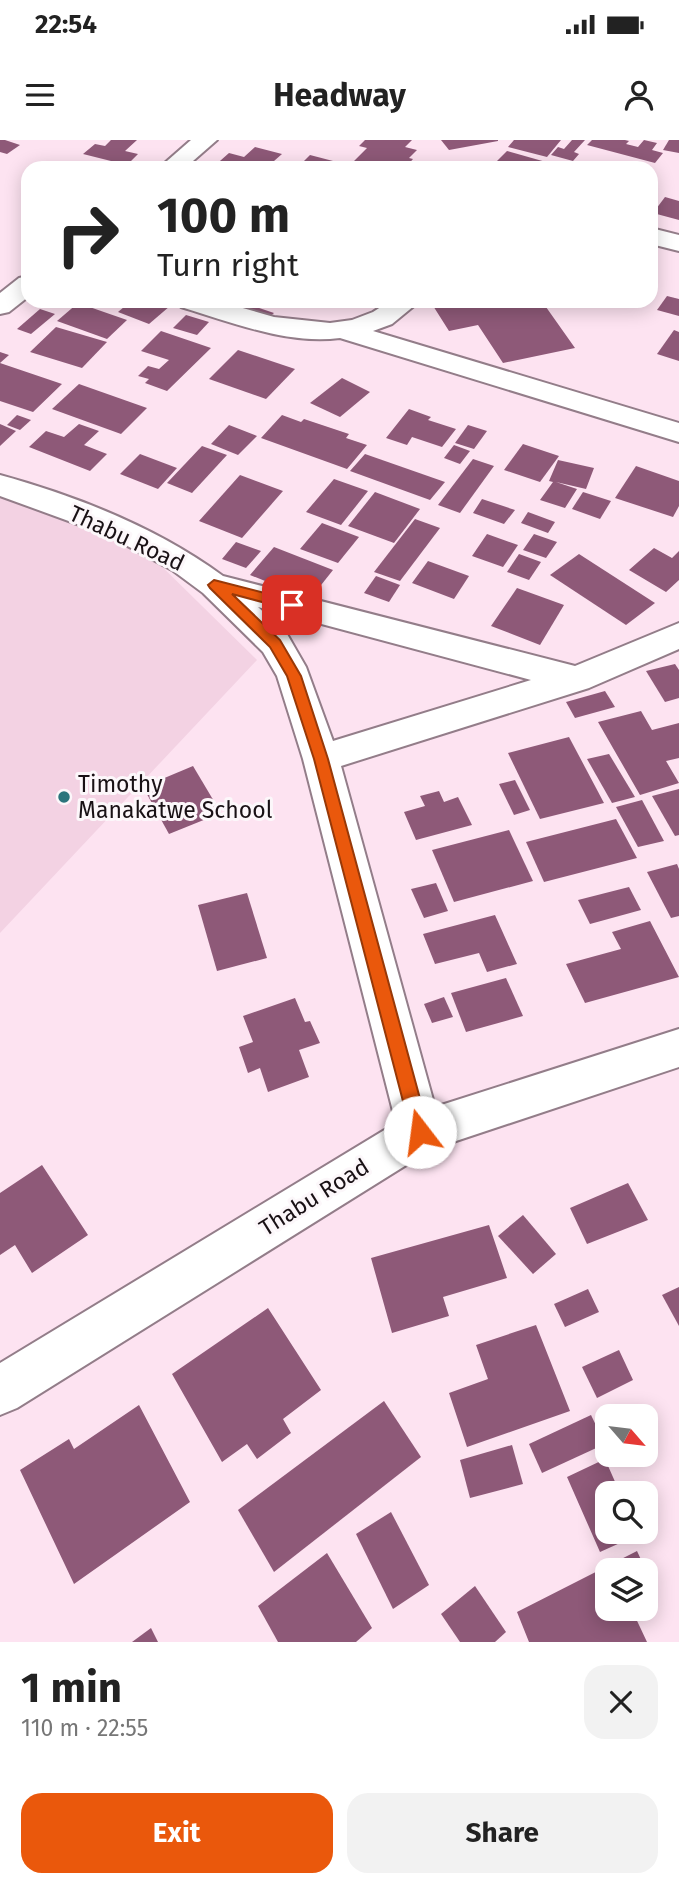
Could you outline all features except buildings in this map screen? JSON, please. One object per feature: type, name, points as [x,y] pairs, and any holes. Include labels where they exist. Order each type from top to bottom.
[{"type":"street","points":[[180,161],[205,140]]},
{"type":"street","points":[[658,238],[679,243]]},
{"type":"street","points":[[0,306],[21,290]]},
{"type":"street","points":[[214,308],[266,323],[312,332],[348,332],[679,433]]},
{"type":"street","points":[[348,332],[379,321],[397,308]]},
{"type":"street","name":"Thabu Road","points":[[0,485],[117,528],[183,562],[214,585],[275,643],[294,676],[321,759],[420,1132],[0,1391]]},
{"type":"street","points":[[214,585],[578,679]]},
{"type":"street","points":[[321,759],[429,723],[578,679],[679,635]]},
{"type":"street","points":[[420,1132],[679,1048]]},
{"type":"shaded area","name":"Timothy Manakatwe School","points":[[0,494],[143,548],[257,660],[0,933]]},
{"type":"place","name":"Timothy Manakatwe School","points":[[64,797]]},
{"type":"route","points":[[292,605],[214,585],[275,643],[294,676],[321,759],[420,1132]]}]
